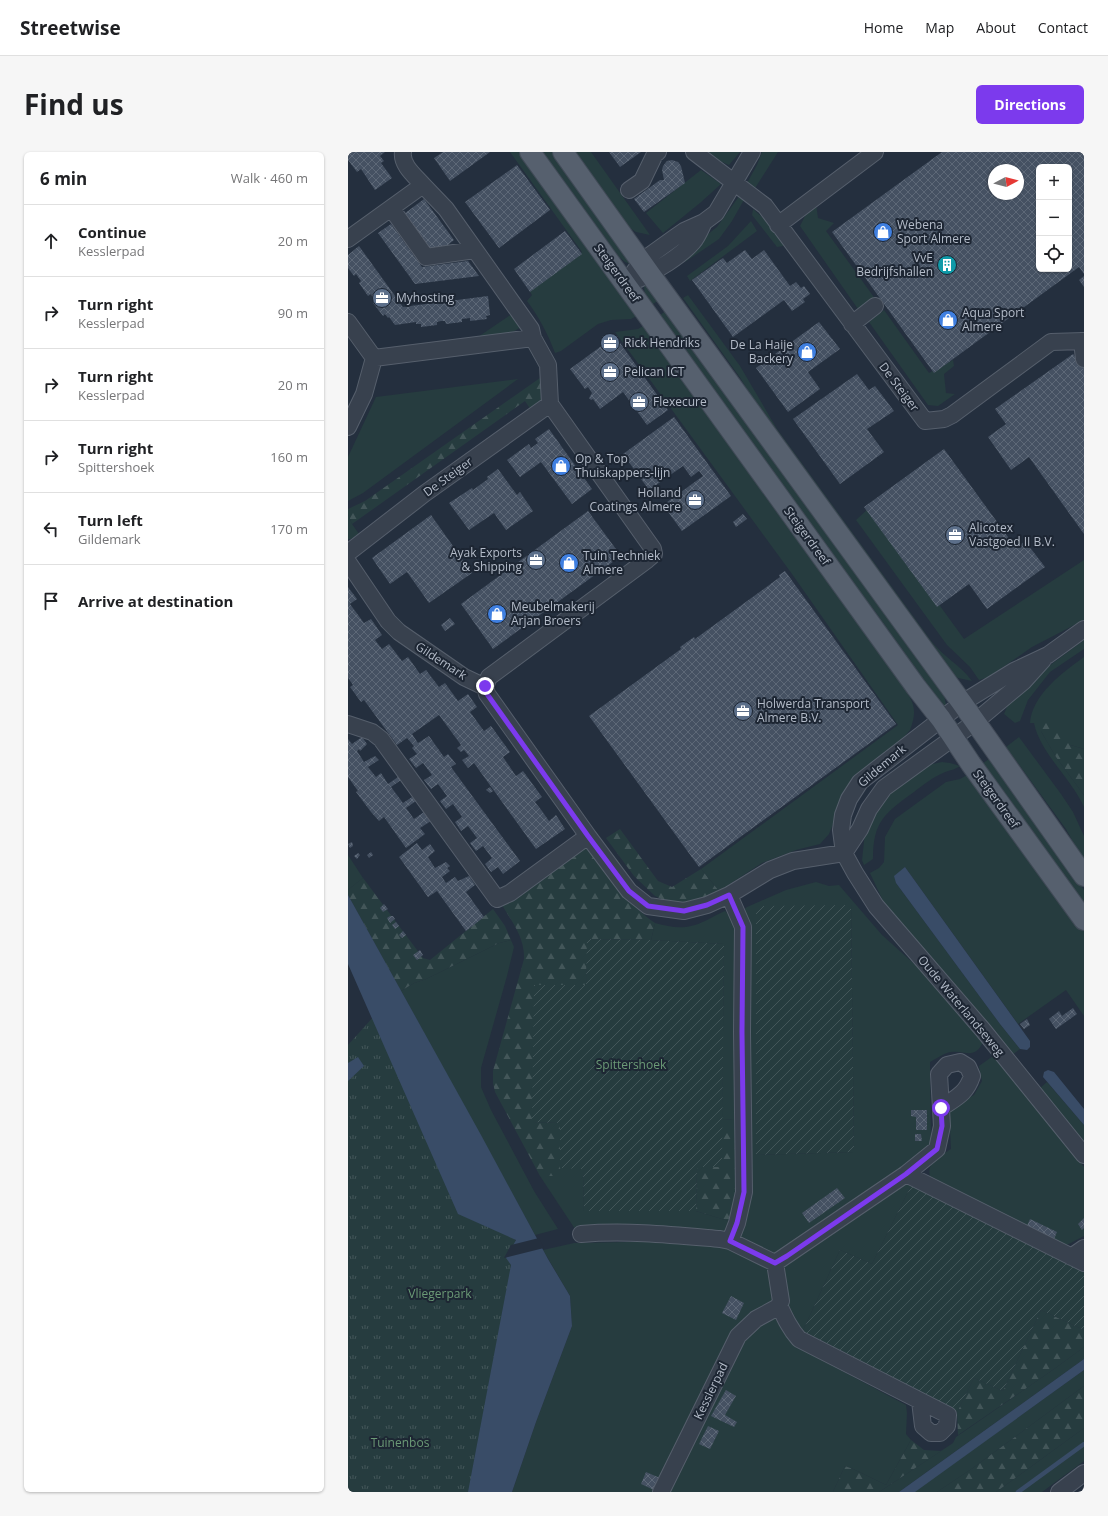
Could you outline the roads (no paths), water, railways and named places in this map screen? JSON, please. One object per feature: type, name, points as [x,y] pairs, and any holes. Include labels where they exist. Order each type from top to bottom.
[{"type":"main road","name":"Steigerdreef","points":[[530,152],[907,675],[941,719],[953,738],[1084,920]]},
{"type":"main road","points":[[563,152],[962,703],[1084,876]]},
{"type":"street","points":[[403,152],[402,155],[407,167],[446,209],[531,329],[533,338],[548,365],[550,404],[632,517],[653,548],[654,554],[489,677],[485,686],[487,694],[629,891],[648,906],[684,911],[707,905],[729,895],[770,870],[787,864],[844,853]]},
{"type":"street","points":[[629,190],[642,181],[655,154],[658,152]]},
{"type":"street","name":"De Steiger","points":[[694,152],[765,206],[924,421],[944,419],[952,415],[1052,342],[1083,341]]},
{"type":"street","points":[[625,284],[646,268],[672,260],[693,242],[704,222],[716,213],[752,152]]},
{"type":"street","points":[[778,225],[875,152]]},
{"type":"street","points":[[348,240],[424,185]]},
{"type":"street","points":[[391,208],[426,257],[475,250]]},
{"type":"street","points":[[852,324],[875,306]]},
{"type":"street","points":[[348,322],[374,358]]},
{"type":"street","points":[[374,358],[533,338]]},
{"type":"street","points":[[1083,341],[1084,359]]},
{"type":"street","points":[[348,428],[364,394],[374,358]]},
{"type":"street","name":"De Steiger","points":[[348,553],[424,494],[550,404]]},
{"type":"street","name":"Gildemark","points":[[348,562],[388,621],[399,632],[464,677],[485,686]]},
{"type":"street","points":[[1048,654],[1084,629]]},
{"type":"street","name":"Gildemark","points":[[844,853],[841,830],[843,815],[849,799],[860,782],[962,703],[1014,671],[1048,654]]},
{"type":"street","name":"Gildemark","points":[[844,853],[860,830],[869,809],[884,788],[975,722],[1024,681],[1048,654]]},
{"type":"street","points":[[348,724],[372,732],[381,739],[497,899],[510,893],[588,836]]},
{"type":"street","name":"Oude Waterlandseweg","points":[[844,853],[876,906],[973,1019],[1084,1155]]},
{"type":"street","points":[[729,895],[743,927],[742,1032],[744,1192],[737,1223],[730,1241]]},
{"type":"street","points":[[775,1263],[906,1174],[937,1149],[942,1126],[941,1108]]},
{"type":"street","points":[[906,1174],[1077,1260],[1084,1248]]},
{"type":"street","points":[[581,1234],[601,1232],[720,1239],[730,1241],[775,1263]]},
{"type":"street","points":[[775,1263],[781,1301],[779,1305],[789,1326],[799,1339],[920,1401]]},
{"type":"street","name":"Kesslerpad","points":[[661,1492],[738,1336],[756,1319],[779,1305]]},
{"type":"street","points":[[1059,1492],[1084,1473]]},
{"type":"water","points":[[905,867],[1030,1041],[1030,1047],[1027,1050],[1020,1049],[1000,1024],[896,883],[894,876]]},
{"type":"water","points":[[348,895],[548,1259],[570,1296],[572,1326],[536,1422],[512,1492],[468,1492],[511,1265],[506,1258],[516,1240],[458,1214],[348,964]]},
{"type":"water","points":[[358,1057],[364,1066],[348,1081],[348,1063]]},
{"type":"water","points":[[1048,1070],[1054,1072],[1084,1109],[1084,1125],[1043,1077],[1044,1072]]},
{"type":"water","points":[[1084,1359],[1084,1370],[915,1492],[899,1492]]},
{"type":"waterway","points":[[1018,1492],[1084,1444]]},
{"type":"place","name":"Webena Sport Almere","points":[[883,232]]},
{"type":"place","name":"VvE Bedrijfshallen","points":[[947,265]]},
{"type":"place","name":"Myhosting","points":[[382,298]]},
{"type":"place","name":"Aqua Sport Almere","points":[[948,320]]},
{"type":"place","name":"Rick Hendriks","points":[[610,343]]},
{"type":"place","name":"De La Haije Backery","points":[[807,352]]},
{"type":"place","name":"Pelican ICT","points":[[610,372]]},
{"type":"place","name":"Flexecure","points":[[639,402]]},
{"type":"place","name":"Op & Top Thuiskappers-lijn","points":[[561,466]]},
{"type":"place","name":"Holland Coatings Almere","points":[[695,500]]},
{"type":"place","name":"Alicotex Vastgoed II B.V.","points":[[955,535]]},
{"type":"place","name":"Ayak Exports & Shipping","points":[[536,560]]},
{"type":"place","name":"Tuin Techniek Almere","points":[[569,563]]},
{"type":"place","name":"Meubelmakerij Arjan Broers","points":[[497,614]]},
{"type":"place","name":"Holwerda Transport Almere B.V.","points":[[743,711]]},
{"type":"park label","name":"Spittershoek","points":[[631,1065]]},
{"type":"park label","name":"Vliegerpark","points":[[440,1294]]},
{"type":"park label","name":"Tuinenbos","points":[[400,1443]]}]
